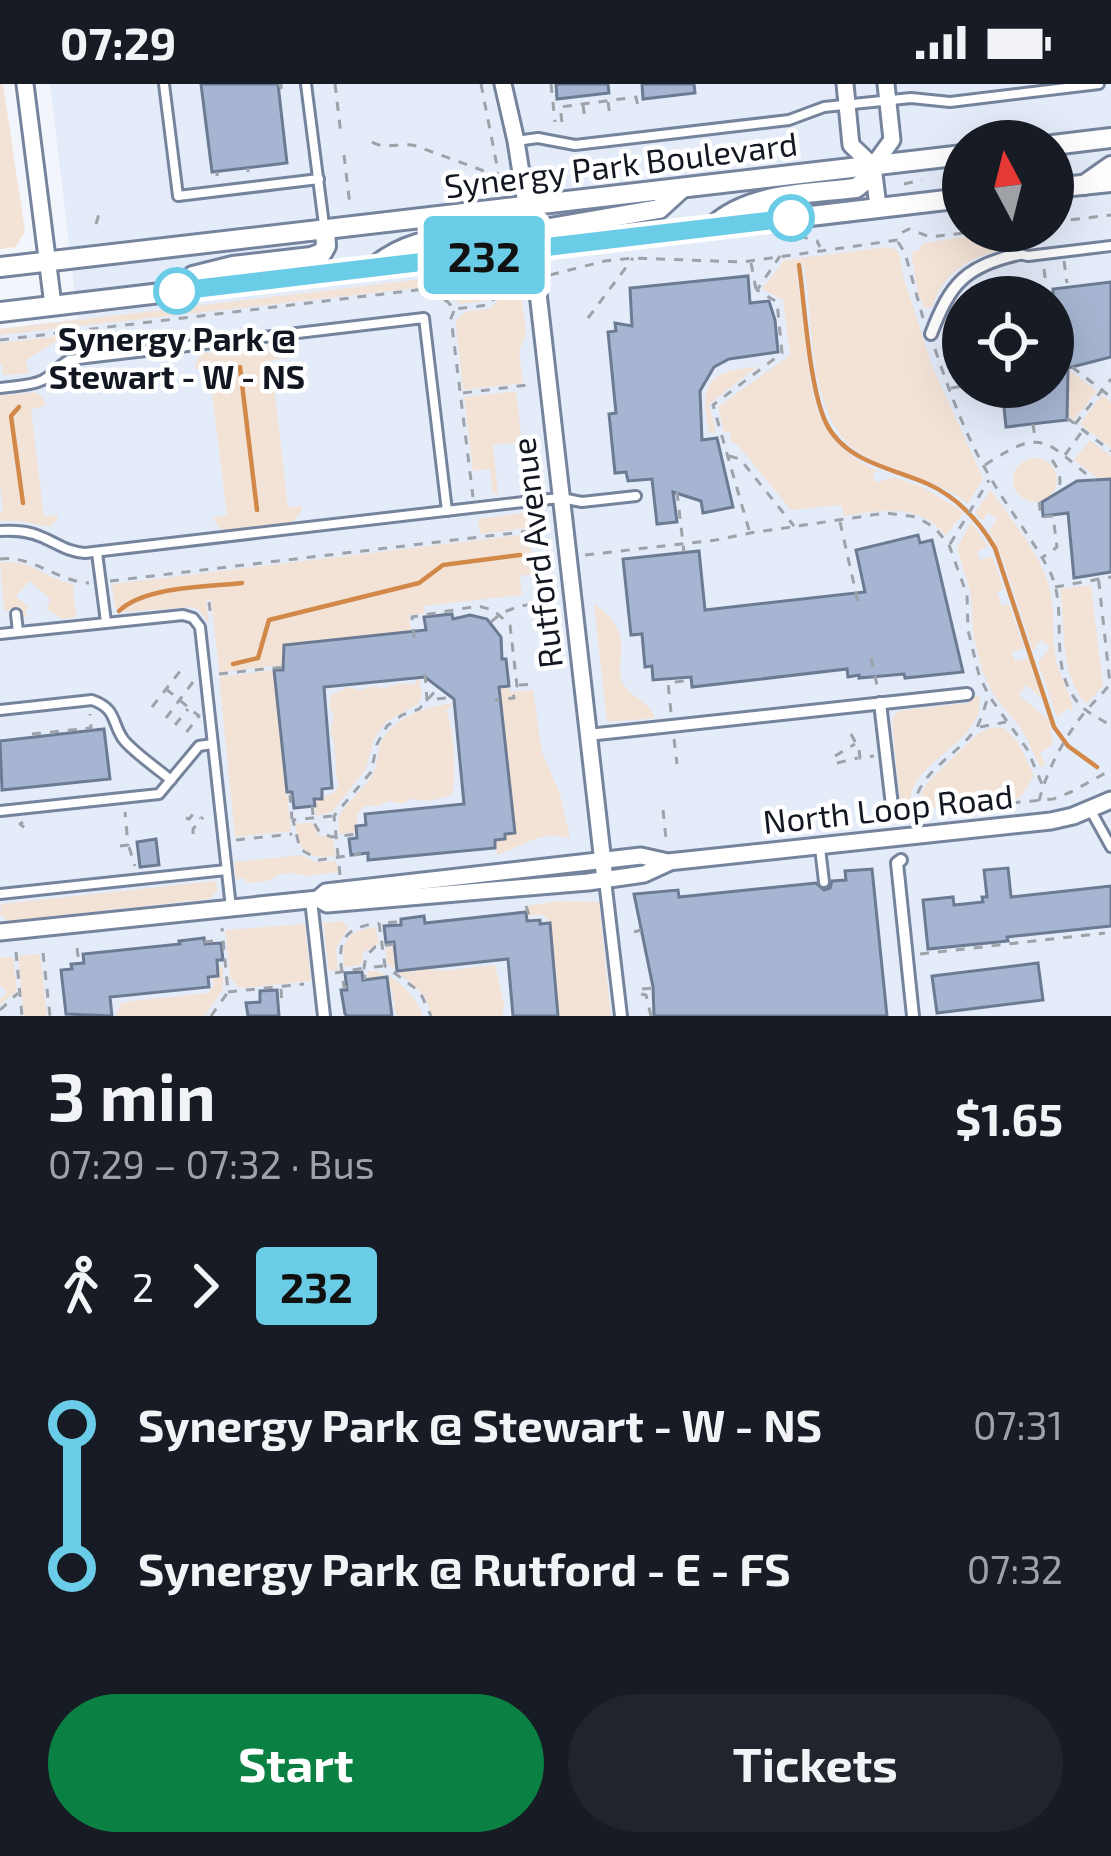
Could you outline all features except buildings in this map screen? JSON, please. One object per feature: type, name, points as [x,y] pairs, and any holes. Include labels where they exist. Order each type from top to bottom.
[{"type":"street","points":[[25,84],[53,305]]},
{"type":"street","name":"Rutford Avenue","points":[[503,84],[533,249],[621,1016]]},
{"type":"street","points":[[845,84],[851,145],[872,166],[878,207]]},
{"type":"street","points":[[712,227],[743,206],[856,188],[892,140],[886,92]]},
{"type":"street","points":[[1074,142],[1111,138]]},
{"type":"street","name":"Synergy Park Boulevard","points":[[0,267],[942,158]]},
{"type":"street","points":[[1084,185],[1111,166]]},
{"type":"street","points":[[1074,186],[1111,182]]},
{"type":"street","points":[[533,249],[544,229],[659,209],[682,188]]},
{"type":"street","points":[[0,312],[942,200]]},
{"type":"street","points":[[372,268],[390,253],[415,243],[516,225],[526,206]]},
{"type":"street","points":[[177,291],[193,276],[322,253],[325,230]]},
{"type":"street","points":[[931,334],[961,278],[987,262],[1018,254]]},
{"type":"street","points":[[588,735],[967,694]]},
{"type":"street","points":[[880,703],[893,814]]},
{"type":"street","name":"North Loop Road","points":[[0,932],[314,899],[326,892],[603,860],[641,856],[668,862],[1051,821],[1111,800]]},
{"type":"street","points":[[901,860],[897,863],[913,1016]]},
{"type":"street","name":"North Loop Road","points":[[314,899],[327,904],[605,880],[644,874],[668,862]]},
{"type":"street","points":[[314,899],[324,1016]]},
{"type":"lane","points":[[164,84],[178,196],[319,179]]},
{"type":"lane","points":[[307,84],[325,230]]},
{"type":"lane","points":[[516,141],[538,138],[575,145],[789,120],[886,92],[950,103],[1099,84]]},
{"type":"lane","points":[[1074,251],[1111,246]]},
{"type":"lane","points":[[1015,252],[1063,252]]},
{"type":"lane","points":[[0,388],[37,383],[69,360],[424,318],[447,512]]},
{"type":"lane","points":[[0,531],[21,530],[72,553],[97,553],[561,498],[582,502],[636,496]]},
{"type":"lane","points":[[97,553],[106,623]]},
{"type":"lane","points":[[16,614],[19,632]]},
{"type":"lane","points":[[0,634],[183,615],[193,618],[200,627],[231,908]]},
{"type":"lane","points":[[0,710],[100,702],[115,716],[123,739],[171,780]]},
{"type":"lane","points":[[0,811],[159,794],[200,746],[212,744]]},
{"type":"lane","points":[[1090,809],[1111,847]]},
{"type":"lane","points":[[820,847],[824,882]]},
{"type":"lane","points":[[0,894],[226,870]]},
{"type":"path","points":[[334,84],[341,135]]},
{"type":"path","points":[[481,84],[498,176],[494,193]]},
{"type":"path","points":[[551,84],[558,122],[560,107],[608,100],[636,97],[638,112]]},
{"type":"path","points":[[608,100],[610,116]]},
{"type":"path","points":[[583,104],[585,119]]},
{"type":"path","points":[[372,142],[416,146],[498,176]]},
{"type":"path","points":[[344,155],[350,206]]},
{"type":"path","points":[[905,192],[904,182],[922,180],[920,169]]},
{"type":"path","points":[[96,224],[99,214]]},
{"type":"path","points":[[1074,219],[1111,215]]},
{"type":"path","points":[[908,221],[909,229]]},
{"type":"path","points":[[898,240],[909,229],[930,237],[942,236]]},
{"type":"path","points":[[797,236],[817,241],[820,250]]},
{"type":"path","points":[[555,275],[633,258],[751,261],[898,240]]},
{"type":"path","points":[[898,240],[942,367]]},
{"type":"path","points":[[1063,252],[1066,276]]},
{"type":"path","points":[[1042,254],[1045,276]]},
{"type":"path","points":[[757,290],[781,255]]},
{"type":"path","points":[[588,318],[633,258]]},
{"type":"path","points":[[750,533],[713,406],[782,352],[777,302],[757,290],[751,261]]},
{"type":"path","points":[[503,271],[512,280]]},
{"type":"path","points":[[454,309],[488,305],[512,280],[520,279]]},
{"type":"path","points":[[0,340],[425,289],[454,309]]},
{"type":"path","points":[[454,309],[451,318],[475,508]]},
{"type":"path","points":[[1074,369],[1111,398]]},
{"type":"path","points":[[1075,424],[1111,379]]},
{"type":"path","points":[[460,393],[527,385]]},
{"type":"path","points":[[958,408],[983,466],[1055,587],[1058,645],[1071,692],[1087,711],[1111,726]]},
{"type":"path","points":[[1067,418],[1111,452]]},
{"type":"path","points":[[1033,424],[1035,440]]},
{"type":"path","points":[[1058,492],[1061,479],[1051,461],[1083,430]]},
{"type":"path","points":[[983,466],[1015,446],[1044,441],[1094,480]]},
{"type":"path","points":[[728,455],[740,459],[794,526]]},
{"type":"path","points":[[949,545],[990,478]]},
{"type":"path","points":[[677,492],[684,552]]},
{"type":"path","points":[[1040,505],[1042,517],[1053,516],[1057,547],[1041,558]]},
{"type":"path","points":[[568,557],[886,514],[917,517],[949,545],[967,595],[974,662],[989,696],[1028,748],[1042,784]]},
{"type":"path","points":[[839,520],[858,602]]},
{"type":"path","points":[[0,559],[28,560],[76,582],[101,581],[543,529]]},
{"type":"path","points":[[1039,801],[1042,784],[1078,720],[1111,683],[1098,577]]},
{"type":"path","points":[[1055,587],[1111,577]]},
{"type":"path","points":[[491,622],[526,604],[552,602]]},
{"type":"path","points":[[414,638],[412,617],[478,606],[493,610],[510,625],[517,686]]},
{"type":"path","points":[[872,658],[880,703]]},
{"type":"path","points":[[217,675],[283,667]]},
{"type":"path","points":[[152,707],[181,670]]},
{"type":"path","points":[[425,674],[428,700]]},
{"type":"path","points":[[166,718],[194,680]]},
{"type":"path","points":[[676,764],[668,683],[691,680]]},
{"type":"path","points":[[494,700],[514,698],[517,686],[535,684]]},
{"type":"path","points":[[292,820],[334,815],[371,772],[387,726],[418,709],[438,688]]},
{"type":"path","points":[[166,689],[199,716],[185,734]]},
{"type":"path","points":[[914,813],[920,787],[977,727],[989,696]]},
{"type":"path","points":[[428,700],[454,697]]},
{"type":"path","points":[[32,734],[91,728],[88,701]]},
{"type":"path","points":[[175,725],[189,708]]},
{"type":"path","points":[[977,727],[1008,721]]},
{"type":"path","points":[[851,734],[860,758]]},
{"type":"path","points":[[836,756],[856,743]]},
{"type":"path","points":[[837,764],[885,755]]},
{"type":"path","points":[[893,814],[1053,802],[1111,770]]},
{"type":"path","points":[[292,795],[296,842],[305,854],[319,860],[361,854]]},
{"type":"path","points":[[123,798],[136,880]]},
{"type":"path","points":[[312,806],[320,833],[357,834]]},
{"type":"path","points":[[663,810],[666,839]]},
{"type":"path","points":[[186,818],[194,813],[202,818],[193,834]]},
{"type":"path","points":[[334,815],[340,874]]},
{"type":"path","points":[[233,827],[234,840],[295,834]]},
{"type":"path","points":[[120,846],[128,845]]},
{"type":"path","points":[[523,900],[531,921]]},
{"type":"path","points":[[382,914],[385,966]]},
{"type":"path","points":[[346,987],[339,972],[340,946],[351,928],[397,922]]},
{"type":"path","points":[[211,1016],[229,992],[222,926]]},
{"type":"path","points":[[906,956],[1105,933]]},
{"type":"path","points":[[204,942],[223,940]]},
{"type":"path","points":[[365,980],[364,959],[370,951],[394,944]]},
{"type":"path","points":[[77,948],[79,964]]},
{"type":"path","points":[[16,952],[22,1016]]},
{"type":"path","points":[[43,953],[50,1016]]},
{"type":"path","points":[[339,972],[385,966],[420,992],[431,1016]]},
{"type":"path","points":[[229,992],[311,983]]},
{"type":"path","points":[[280,987],[282,1006]]},
{"type":"path","points":[[651,1016],[641,991],[653,988]]},
{"type":"path","points":[[0,1010],[20,992]]},
{"type":"shaded area","points":[[0,84],[25,231],[16,247],[0,249]]},
{"type":"shaded area","points":[[50,84],[1111,84],[1111,1016],[0,1016],[0,329],[78,319]]},
{"type":"shaded area","points":[[942,240],[942,252],[994,252],[974,259],[951,276],[942,276],[932,307],[924,308],[911,252],[923,243]]},
{"type":"shaded area","points":[[888,247],[897,250],[942,388],[942,408],[951,408],[983,478],[968,504],[867,457],[847,442],[832,421],[816,370],[803,263],[796,264],[812,389],[832,436],[843,449],[878,471],[873,474],[876,483],[893,477],[924,488],[964,512],[946,536],[912,513],[844,516],[841,505],[791,510],[736,443],[731,443],[730,432],[724,432],[718,407],[790,355],[783,300],[762,289],[784,260]]},
{"type":"shaded area","points":[[499,270],[501,286],[486,301],[461,304],[426,287],[0,335],[0,329]]},
{"type":"shaded area","points":[[521,295],[526,333],[519,352],[523,383],[463,390],[457,319],[467,311],[489,309],[502,297]]},
{"type":"shaded area","points":[[67,335],[26,360],[27,374],[3,375],[0,343]]},
{"type":"shaded area","points":[[271,345],[285,358],[271,360],[288,507],[302,506],[301,512],[291,523],[220,529],[213,518],[227,515],[209,368],[194,369],[205,353]]},
{"type":"shaded area","points":[[757,367],[709,404],[716,433],[710,433],[705,403],[710,384],[727,372]]},
{"type":"shaded area","points":[[1074,373],[1097,391],[1074,420],[1061,409],[1074,408]]},
{"type":"shaded area","points":[[516,391],[522,442],[493,445],[495,494],[490,469],[473,471],[464,397]]},
{"type":"shaded area","points":[[33,392],[45,406],[31,409],[44,516],[58,515],[50,527],[0,521],[0,396]]},
{"type":"shaded area","points":[[1102,395],[1111,402],[1111,448],[1080,424]]},
{"type":"shaded area","points":[[1090,440],[1111,456],[1111,488],[1074,460]]},
{"type":"shaded area","points":[[1035,458],[1051,464],[1057,480],[1051,496],[1035,502],[1019,496],[1013,480],[1019,464]]},
{"type":"shaded area","points":[[991,490],[1031,548],[1049,586],[1056,661],[1073,713],[1068,708],[1057,717],[1038,662],[1050,647],[1041,640],[1033,651],[989,531],[997,519],[988,513],[982,521],[975,512]]},
{"type":"shaded area","points":[[527,512],[529,528],[480,534],[478,519]]},
{"type":"shaded area","points":[[971,522],[988,546],[977,552],[981,560],[992,556],[1004,589],[997,592],[1002,606],[1009,604],[1024,648],[1012,652],[1015,661],[1028,658],[1041,698],[1026,685],[1019,695],[1049,720],[1053,744],[1040,753],[1042,767],[982,671],[973,634],[971,595],[957,548]]},
{"type":"shaded area","points":[[529,534],[534,574],[520,576],[522,595],[424,606],[424,614],[409,615],[412,638],[377,635],[285,645],[283,665],[219,672],[211,600],[206,601],[209,624],[193,607],[124,612],[115,608],[112,584]]},
{"type":"shaded area","points":[[0,562],[21,563],[73,584],[76,617],[62,619],[47,609],[50,599],[29,581],[16,597],[29,607],[25,612],[29,616],[22,617],[21,609],[4,611]]},
{"type":"shaded area","points":[[1091,585],[1103,686],[1088,703],[1076,689],[1067,663],[1060,589]]},
{"type":"shaded area","points":[[594,604],[618,631],[623,683],[655,718],[607,722]]},
{"type":"shaded area","points":[[274,670],[276,692],[288,692],[277,699],[291,831],[235,837],[219,677]]},
{"type":"shaded area","points":[[418,675],[422,694],[418,704],[386,722],[374,739],[366,769],[332,812],[316,816],[314,799],[334,793],[339,785],[330,731],[334,717],[331,695],[349,687],[415,685]]},
{"type":"shaded area","points":[[509,686],[511,692],[533,690],[542,752],[560,794],[570,838],[540,838],[497,855],[495,840],[515,832],[502,710],[493,687]]},
{"type":"shaded area","points":[[979,696],[974,722],[920,776],[909,807],[901,811],[895,714],[968,703],[968,697]]},
{"type":"shaded area","points":[[454,703],[446,710],[454,752],[452,795],[364,806],[357,814],[357,832],[339,834],[341,812],[373,774],[380,745],[392,727],[411,715]]},
{"type":"shaded area","points":[[1003,727],[1018,742],[1034,776],[1022,796],[923,809],[919,805],[927,783],[976,735]]},
{"type":"shaded area","points":[[312,822],[319,835],[333,839],[336,856],[318,857],[302,847],[295,824]]},
{"type":"shaded area","points":[[301,855],[317,862],[336,861],[338,872],[281,874],[246,883],[245,878],[236,879],[234,862]]},
{"type":"shaded area","points":[[215,881],[218,890],[209,899],[8,921],[0,915],[1,904]]},
{"type":"shaded area","points":[[599,902],[611,1016],[559,1016],[549,920],[541,914],[526,916],[525,906]]},
{"type":"shaded area","points":[[342,921],[348,928],[336,949],[338,970],[329,971],[323,923]]},
{"type":"shaded area","points":[[305,924],[311,981],[238,987],[230,977],[225,930]]},
{"type":"shaded area","points":[[376,927],[379,944],[364,952],[361,965],[344,967],[348,938]]},
{"type":"shaded area","points":[[393,947],[402,968],[412,972],[495,965],[503,1016],[432,1016],[424,995],[387,963],[385,948]]},
{"type":"shaded area","points":[[40,954],[47,1016],[24,1016],[18,956]]},
{"type":"shaded area","points":[[13,957],[17,991],[0,1005],[7,992],[0,985],[0,958]]},
{"type":"shaded area","points":[[223,966],[223,989],[205,1016],[116,1016],[120,1004],[130,1001],[208,993],[213,977],[218,976],[217,967]]},
{"type":"shaded area","points":[[367,971],[385,974],[401,984],[423,1016],[397,1016],[389,985],[368,979]]},
{"type":"waterway","points":[[799,265],[812,368],[826,423],[845,447],[939,490],[959,503],[982,529],[995,548],[1054,727],[1068,746],[1097,767]]},
{"type":"waterway","points":[[240,367],[257,510]]},
{"type":"waterway","points":[[19,407],[11,416],[23,503]]},
{"type":"waterway","points":[[233,664],[258,658],[269,620],[419,583],[443,565],[520,555]]},
{"type":"waterway","points":[[119,611],[160,592],[242,583]]},
{"type":"bus line","name":"232","points":[[177,291],[791,218]]},
{"type":"place","name":"Synergy Park @ Stewart - W - NS","points":[[177,291]]}]
